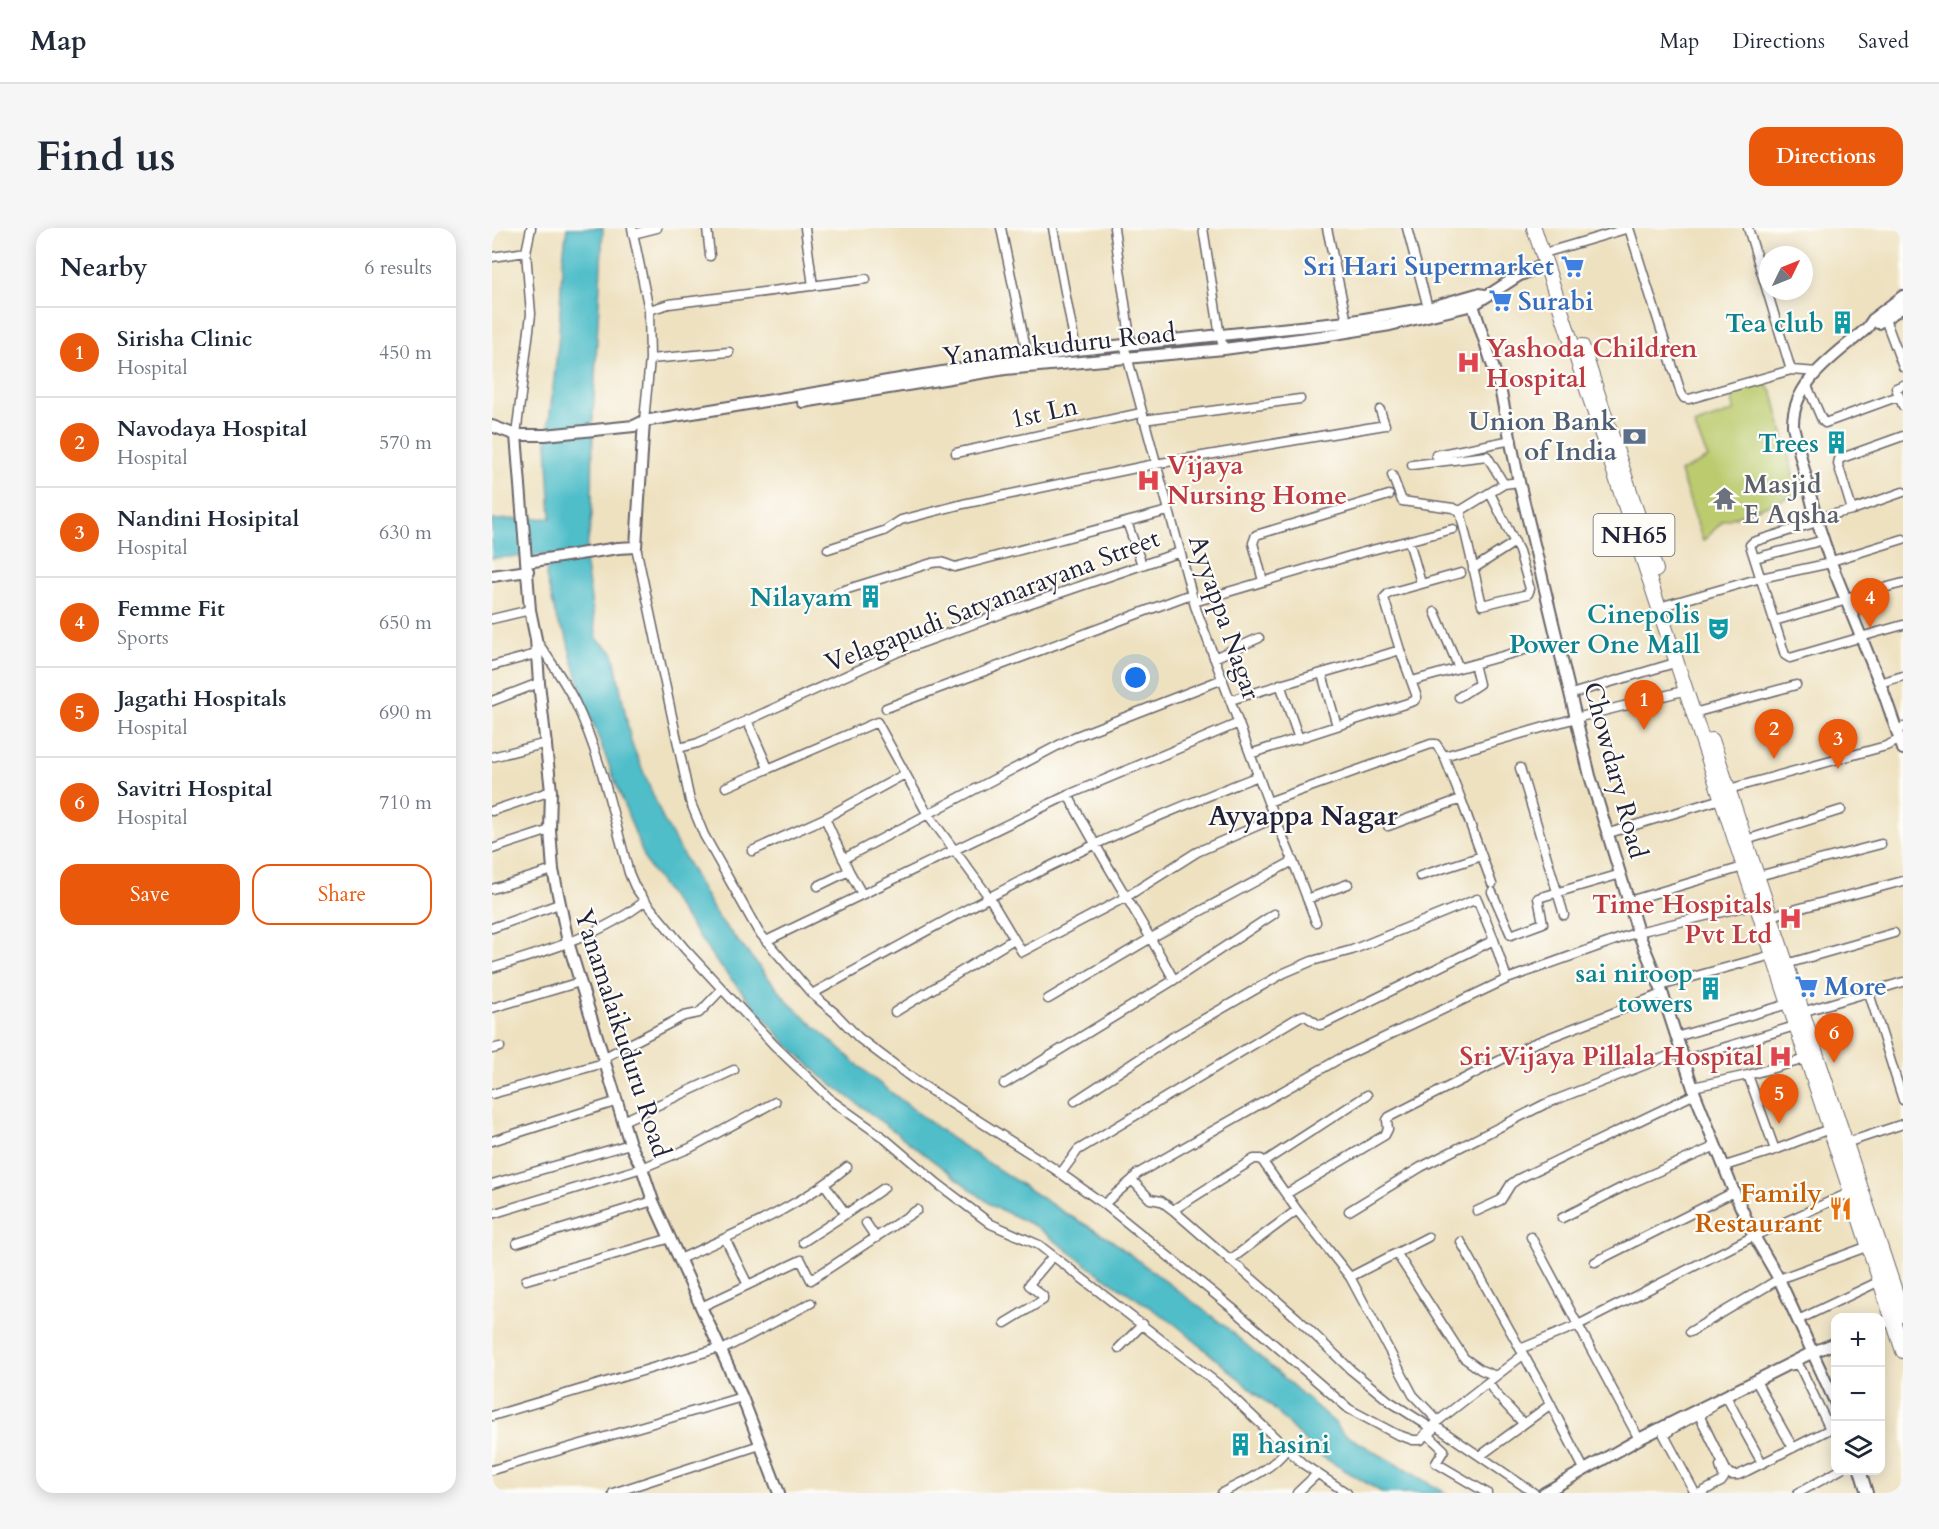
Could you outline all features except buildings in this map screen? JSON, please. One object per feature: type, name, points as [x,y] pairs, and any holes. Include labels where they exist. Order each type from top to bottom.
[{"type":"highway","name":"NH65","points":[[1534,228],[1548,258],[1633,515],[1687,690],[1725,794],[1746,840],[1758,876],[1761,903]]},
{"type":"highway","name":"NH65","points":[[1543,228],[1548,258]]},
{"type":"highway","name":"NH65","points":[[1633,515],[1701,711],[1743,867],[1761,903],[1786,964],[1900,1296],[1895,1319]]},
{"type":"highway","name":"NH65","points":[[1766,918],[1772,955],[1880,1281],[1895,1319],[1903,1351]]},
{"type":"street","points":[[516,435],[531,314],[526,252],[531,228]]},
{"type":"street","points":[[657,228],[632,231],[649,310],[650,359],[640,425],[636,547],[690,801],[704,835],[758,931],[812,994],[835,1012],[859,1038],[916,1081],[1061,1173],[1104,1204],[1232,1308],[1349,1409],[1396,1434],[1413,1440],[1420,1440],[1522,1352],[1754,1236],[1851,1192]]},
{"type":"street","points":[[707,228],[710,256]]},
{"type":"street","points":[[806,228],[813,286]]},
{"type":"street","points":[[1001,228],[1028,358]]},
{"type":"street","points":[[1053,228],[1076,350]]},
{"type":"street","name":"Ayyappa Nagar","points":[[1114,228],[1127,357],[1192,598],[1258,776],[1316,922]]},
{"type":"street","points":[[1203,228],[1224,349]]},
{"type":"street","points":[[1327,228],[1347,322]]},
{"type":"street","points":[[1407,228],[1428,308]]},
{"type":"street","points":[[1548,258],[1629,228],[1684,399],[1791,370],[1818,372]]},
{"type":"street","points":[[1748,228],[1791,370]]},
{"type":"street","points":[[492,257],[526,252]]},
{"type":"street","name":"Yanamakuduru Road","points":[[640,425],[1005,369],[1224,349],[1390,325],[1472,301],[1548,258]]},
{"type":"street","points":[[649,310],[669,304],[866,279]]},
{"type":"street","points":[[1833,561],[1812,504],[1793,426],[1793,413],[1806,383],[1867,328],[1874,318],[1903,296]]},
{"type":"street","name":"Yanamakuduru Road","points":[[640,425],[1076,350],[1347,322],[1472,301]]},
{"type":"street","name":"Chowdary Road","points":[[1472,301],[1500,388],[1519,482],[1590,776],[1638,932],[1661,990],[1694,1091],[1734,1192],[1754,1236],[1779,1279],[1831,1392]]},
{"type":"street","points":[[1867,328],[1903,307]]},
{"type":"street","points":[[1885,319],[1903,367]]},
{"type":"street","points":[[650,359],[729,352]]},
{"type":"street","points":[[1806,383],[1825,423],[1899,396]]},
{"type":"street","points":[[1903,385],[1896,387],[1903,406]]},
{"type":"street","name":"1st Ln","points":[[956,453],[1142,416],[1300,399]]},
{"type":"street","points":[[828,549],[884,531],[895,523],[912,517],[963,504],[1155,464],[1385,425],[1380,410]]},
{"type":"street","points":[[492,426],[516,435],[545,435],[640,425]]},
{"type":"street","name":"Yanamalaikuduru Road","points":[[516,435],[530,562],[530,610],[536,639],[547,743],[553,870],[568,942],[630,1144],[642,1168],[653,1201],[741,1397],[779,1493]]},
{"type":"street","points":[[1852,510],[1838,464],[1839,459],[1903,436]]},
{"type":"street","points":[[1436,455],[1512,440]]},
{"type":"street","points":[[1412,465],[1487,456],[1503,484]]},
{"type":"street","points":[[1392,475],[1402,501],[1453,508],[1460,512],[1482,605],[1524,596],[1530,589],[1517,546],[1490,493]]},
{"type":"street","points":[[1460,512],[1503,484],[1519,482]]},
{"type":"street","points":[[1903,492],[1751,542],[1750,545],[1787,658],[1903,625]]},
{"type":"street","points":[[1263,581],[1253,543],[1256,535],[1389,495]]},
{"type":"street","points":[[838,592],[932,563],[941,562],[955,567],[1168,511]]},
{"type":"street","points":[[1818,519],[1824,540],[1902,735]]},
{"type":"street","points":[[1127,522],[1142,565]]},
{"type":"street","points":[[886,708],[1192,598],[1453,530]]},
{"type":"street","points":[[1666,605],[1761,578],[1833,561],[1903,539]]},
{"type":"street","points":[[1755,558],[1824,540]]},
{"type":"street","points":[[1409,541],[1421,583]]},
{"type":"street","points":[[1473,569],[1517,546],[1536,547]]},
{"type":"street","points":[[492,576],[530,562],[636,547]]},
{"type":"street","name":"Velagapudi Satyanarayana Street","points":[[679,748],[698,743],[900,651],[1180,552]]},
{"type":"street","points":[[1250,754],[1414,701],[1417,697],[1384,598],[1389,593],[1461,573]]},
{"type":"street","points":[[1774,621],[1903,583]]},
{"type":"street","points":[[492,619],[530,610]]},
{"type":"street","points":[[1435,612],[1459,668]]},
{"type":"street","points":[[1863,636],[1902,735]]},
{"type":"street","points":[[1214,658],[1259,638]]},
{"type":"street","points":[[536,639],[555,666],[575,703],[602,772],[629,873],[635,887],[685,949],[807,1079],[832,1101],[884,1138],[938,1184],[991,1224],[1039,1245],[1143,1324],[1222,1387],[1286,1450],[1342,1492]]},
{"type":"street","points":[[1412,681],[1557,641]]},
{"type":"street","points":[[1231,700],[1400,650]]},
{"type":"street","points":[[492,666],[536,654]]},
{"type":"street","points":[[1571,694],[1678,662]]},
{"type":"street","points":[[1459,697],[1479,684],[1474,664]]},
{"type":"street","points":[[1322,674],[1336,726]]},
{"type":"street","points":[[1883,682],[1903,676]]},
{"type":"street","points":[[843,859],[1074,737],[1223,680]]},
{"type":"street","points":[[492,701],[539,683]]},
{"type":"street","points":[[1280,684],[1299,739]]},
{"type":"street","points":[[1701,711],[1796,685]]},
{"type":"street","points":[[1444,756],[1576,718],[1687,690]]},
{"type":"street","points":[[747,720],[768,768]]},
{"type":"street","points":[[726,787],[877,722],[927,813],[989,897],[1022,952],[1126,897],[1197,852],[1275,818]]},
{"type":"street","points":[[766,941],[1068,795],[1239,723]]},
{"type":"street","points":[[1609,833],[1725,794],[1886,746],[1902,735]]},
{"type":"street","points":[[492,757],[547,743]]},
{"type":"street","points":[[1268,802],[1431,744],[1439,747],[1444,756],[1511,935],[1542,924],[1537,898],[1621,874]]},
{"type":"street","points":[[1520,768],[1564,915]]},
{"type":"street","points":[[752,851],[825,818],[905,774]]},
{"type":"street","points":[[812,994],[989,897],[1094,845],[1178,807],[1258,776]]},
{"type":"street","points":[[492,811],[551,791]]},
{"type":"street","points":[[1068,795],[1094,845],[1174,980]]},
{"type":"street","points":[[1388,826],[1461,799]]},
{"type":"street","points":[[1746,840],[1841,810]]},
{"type":"street","points":[[825,818],[862,894]]},
{"type":"street","points":[[492,849],[550,830]]},
{"type":"street","points":[[1758,876],[1881,844]]},
{"type":"street","points":[[1420,876],[1482,856]]},
{"type":"street","points":[[1048,999],[1151,938],[1293,861]]},
{"type":"street","points":[[1629,901],[1743,867]]},
{"type":"street","points":[[492,889],[553,870]]},
{"type":"street","points":[[818,886],[849,871]]},
{"type":"street","points":[[1766,918],[1903,881]]},
{"type":"street","points":[[1307,899],[1348,884]]},
{"type":"street","points":[[1075,1101],[1171,1038],[1284,973],[1312,961],[1352,950],[1477,899],[1507,979]]},
{"type":"street","points":[[492,969],[568,942],[626,916],[645,901]]},
{"type":"street","points":[[1104,1204],[1137,1174],[1339,1059],[1507,979],[1638,932],[1761,903]]},
{"type":"street","points":[[492,928],[559,904]]},
{"type":"street","points":[[1004,1084],[1174,980],[1274,914]]},
{"type":"street","points":[[1786,964],[1894,933]]},
{"type":"street","points":[[895,1012],[1014,939]]},
{"type":"street","points":[[1061,1173],[1078,1150],[1299,1017],[1305,1015],[1319,1025],[1324,1024],[1494,940]]},
{"type":"street","points":[[1286,1194],[1385,1135],[1389,1117],[1530,1045],[1661,990],[1772,955]]},
{"type":"street","points":[[492,1008],[580,982]]},
{"type":"street","points":[[1802,1012],[1903,982]]},
{"type":"street","points":[[492,1094],[603,1060],[684,1016],[699,1013],[722,988]]},
{"type":"street","points":[[1869,993],[1903,1100]]},
{"type":"street","points":[[1676,1037],[1788,1004]]},
{"type":"street","points":[[1349,1211],[1421,1167],[1545,1104],[1682,1056],[1795,1026]]},
{"type":"street","points":[[1477,1211],[1501,1200],[1511,1184],[1518,1179],[1694,1091],[1806,1059]]},
{"type":"street","points":[[623,1121],[734,1070]]},
{"type":"street","points":[[1748,1075],[1774,1150]]},
{"type":"street","points":[[1264,1162],[1368,1095]]},
{"type":"street","points":[[492,1141],[618,1101]]},
{"type":"street","points":[[492,1214],[642,1168],[690,1148],[775,1102]]},
{"type":"street","points":[[1846,1143],[1903,1124]]},
{"type":"street","points":[[1725,1166],[1829,1129]]},
{"type":"street","points":[[492,1184],[630,1144]]},
{"type":"street","points":[[1562,1218],[1627,1185],[1716,1146]]},
{"type":"street","points":[[1173,1210],[1254,1159],[1261,1159],[1350,1277],[1444,1450],[1436,1463],[1487,1493]]},
{"type":"street","points":[[680,1259],[777,1212],[825,1185],[847,1167]]},
{"type":"street","points":[[1132,1180],[1150,1199],[1161,1201],[1173,1210],[1297,1318],[1351,1370],[1389,1401],[1480,1456],[1534,1493]]},
{"type":"street","points":[[825,1185],[846,1214]]},
{"type":"street","points":[[803,1242],[884,1188]]},
{"type":"street","points":[[1595,1262],[1734,1192]]},
{"type":"street","points":[[517,1243],[653,1201]]},
{"type":"street","points":[[701,1307],[801,1260],[811,1280],[917,1210]]},
{"type":"street","points":[[1230,1260],[1298,1210]]},
{"type":"street","points":[[866,1223],[876,1238]]},
{"type":"street","points":[[1350,1277],[1428,1237]]},
{"type":"street","points":[[1531,1237],[1639,1439]]},
{"type":"street","points":[[526,1280],[671,1238]]},
{"type":"street","points":[[725,1238],[748,1284]]},
{"type":"street","points":[[1461,1242],[1551,1404],[1584,1469]]},
{"type":"street","points":[[1690,1332],[1779,1279],[1869,1246]]},
{"type":"street","points":[[1397,1254],[1464,1358],[1492,1379],[1495,1393],[1523,1423]]},
{"type":"street","points":[[1005,1323],[1043,1300],[1043,1296],[1029,1285],[1053,1256]]},
{"type":"street","points":[[1798,1320],[1880,1281]]},
{"type":"street","points":[[492,1416],[720,1350],[811,1302]]},
{"type":"street","points":[[1119,1348],[1143,1324]]},
{"type":"street","points":[[1544,1493],[1639,1439],[1673,1425],[1813,1352],[1831,1345]]},
{"type":"street","points":[[1757,1382],[1796,1364],[1801,1369],[1831,1425]]},
{"type":"street","points":[[1810,1388],[1826,1381]]},
{"type":"street","points":[[1757,1382],[1793,1448]]},
{"type":"street","points":[[492,1470],[741,1397]]},
{"type":"street","points":[[1727,1398],[1762,1463]]},
{"type":"street","points":[[1727,1398],[1700,1415],[1726,1470],[1731,1475],[1738,1475],[1831,1429]]},
{"type":"street","points":[[1480,1456],[1551,1404]]},
{"type":"street","points":[[1693,1415],[1724,1478],[1721,1482],[1700,1493]]},
{"type":"street","points":[[1673,1425],[1664,1435],[1695,1493]]},
{"type":"street","points":[[613,1493],[760,1445]]},
{"type":"street","points":[[1222,1493],[1268,1468],[1286,1450]]},
{"type":"street","points":[[1297,1493],[1317,1474]]},
{"type":"street","points":[[1798,1493],[1831,1475]]},
{"type":"street","points":[[1862,1475],[1867,1493]]},
{"type":"green space","points":[[1763,381],[1773,393],[1798,494],[1723,521],[1703,541],[1680,472],[1708,458],[1694,425],[1734,411],[1731,392]]},
{"type":"water","points":[[567,228],[603,228],[593,415],[592,515],[585,560],[597,639],[613,652],[631,742],[663,819],[717,916],[790,1004],[870,1076],[952,1139],[1063,1212],[1107,1237],[1226,1327],[1335,1423],[1342,1433],[1446,1493],[1383,1493],[1316,1453],[1274,1409],[1175,1324],[1098,1273],[1035,1226],[993,1206],[821,1076],[784,1041],[716,961],[647,864],[589,713],[566,634],[558,624],[546,576],[550,555],[492,558],[492,520],[551,518],[547,441],[559,335],[562,265]]},
{"type":"place","name":"Sri Hari Supermarket","points":[[1572,266]]},
{"type":"place","name":"Surabi","points":[[1500,301]]},
{"type":"place","name":"Tea club","points":[[1842,323]]},
{"type":"place","name":"Yashoda Children Hospital","points":[[1468,363]]},
{"type":"place","name":"Union Bank of India","points":[[1635,436]]},
{"type":"place","name":"Trees","points":[[1837,443]]},
{"type":"place","name":"Vijaya Nursing Home","points":[[1149,480]]},
{"type":"place","name":"Masjid E Aqsha","points":[[1725,499]]},
{"type":"place","name":"Nilayam","points":[[870,597]]},
{"type":"place","name":"Femme Fit","points":[[1870,628]]},
{"type":"place","name":"Cinepolis Power One Mall","points":[[1718,629]]},
{"type":"place","name":"Sirisha Clinic","points":[[1644,730]]},
{"type":"place","name":"Navodaya Hospital","points":[[1774,759]]},
{"type":"place","name":"Nandini Hosipital","points":[[1838,769]]},
{"type":"place","name":"Time Hospitals Pvt Ltd","points":[[1790,919]]},
{"type":"place","name":"More","points":[[1806,986]]},
{"type":"place","name":"sai niroop towers","points":[[1711,988]]},
{"type":"place","name":"Sri Vijaya Pillala Hospital","points":[[1781,1056]]},
{"type":"place","name":"Savitri Hospital","points":[[1834,1063]]},
{"type":"place","name":"Jagathi Hospitals","points":[[1779,1124]]},
{"type":"place","name":"Family Restaurant","points":[[1840,1208]]},
{"type":"place","name":"hasini","points":[[1240,1444]]},
{"type":"district","name":"Ayyappa Nagar","points":[[1303,816]]}]
